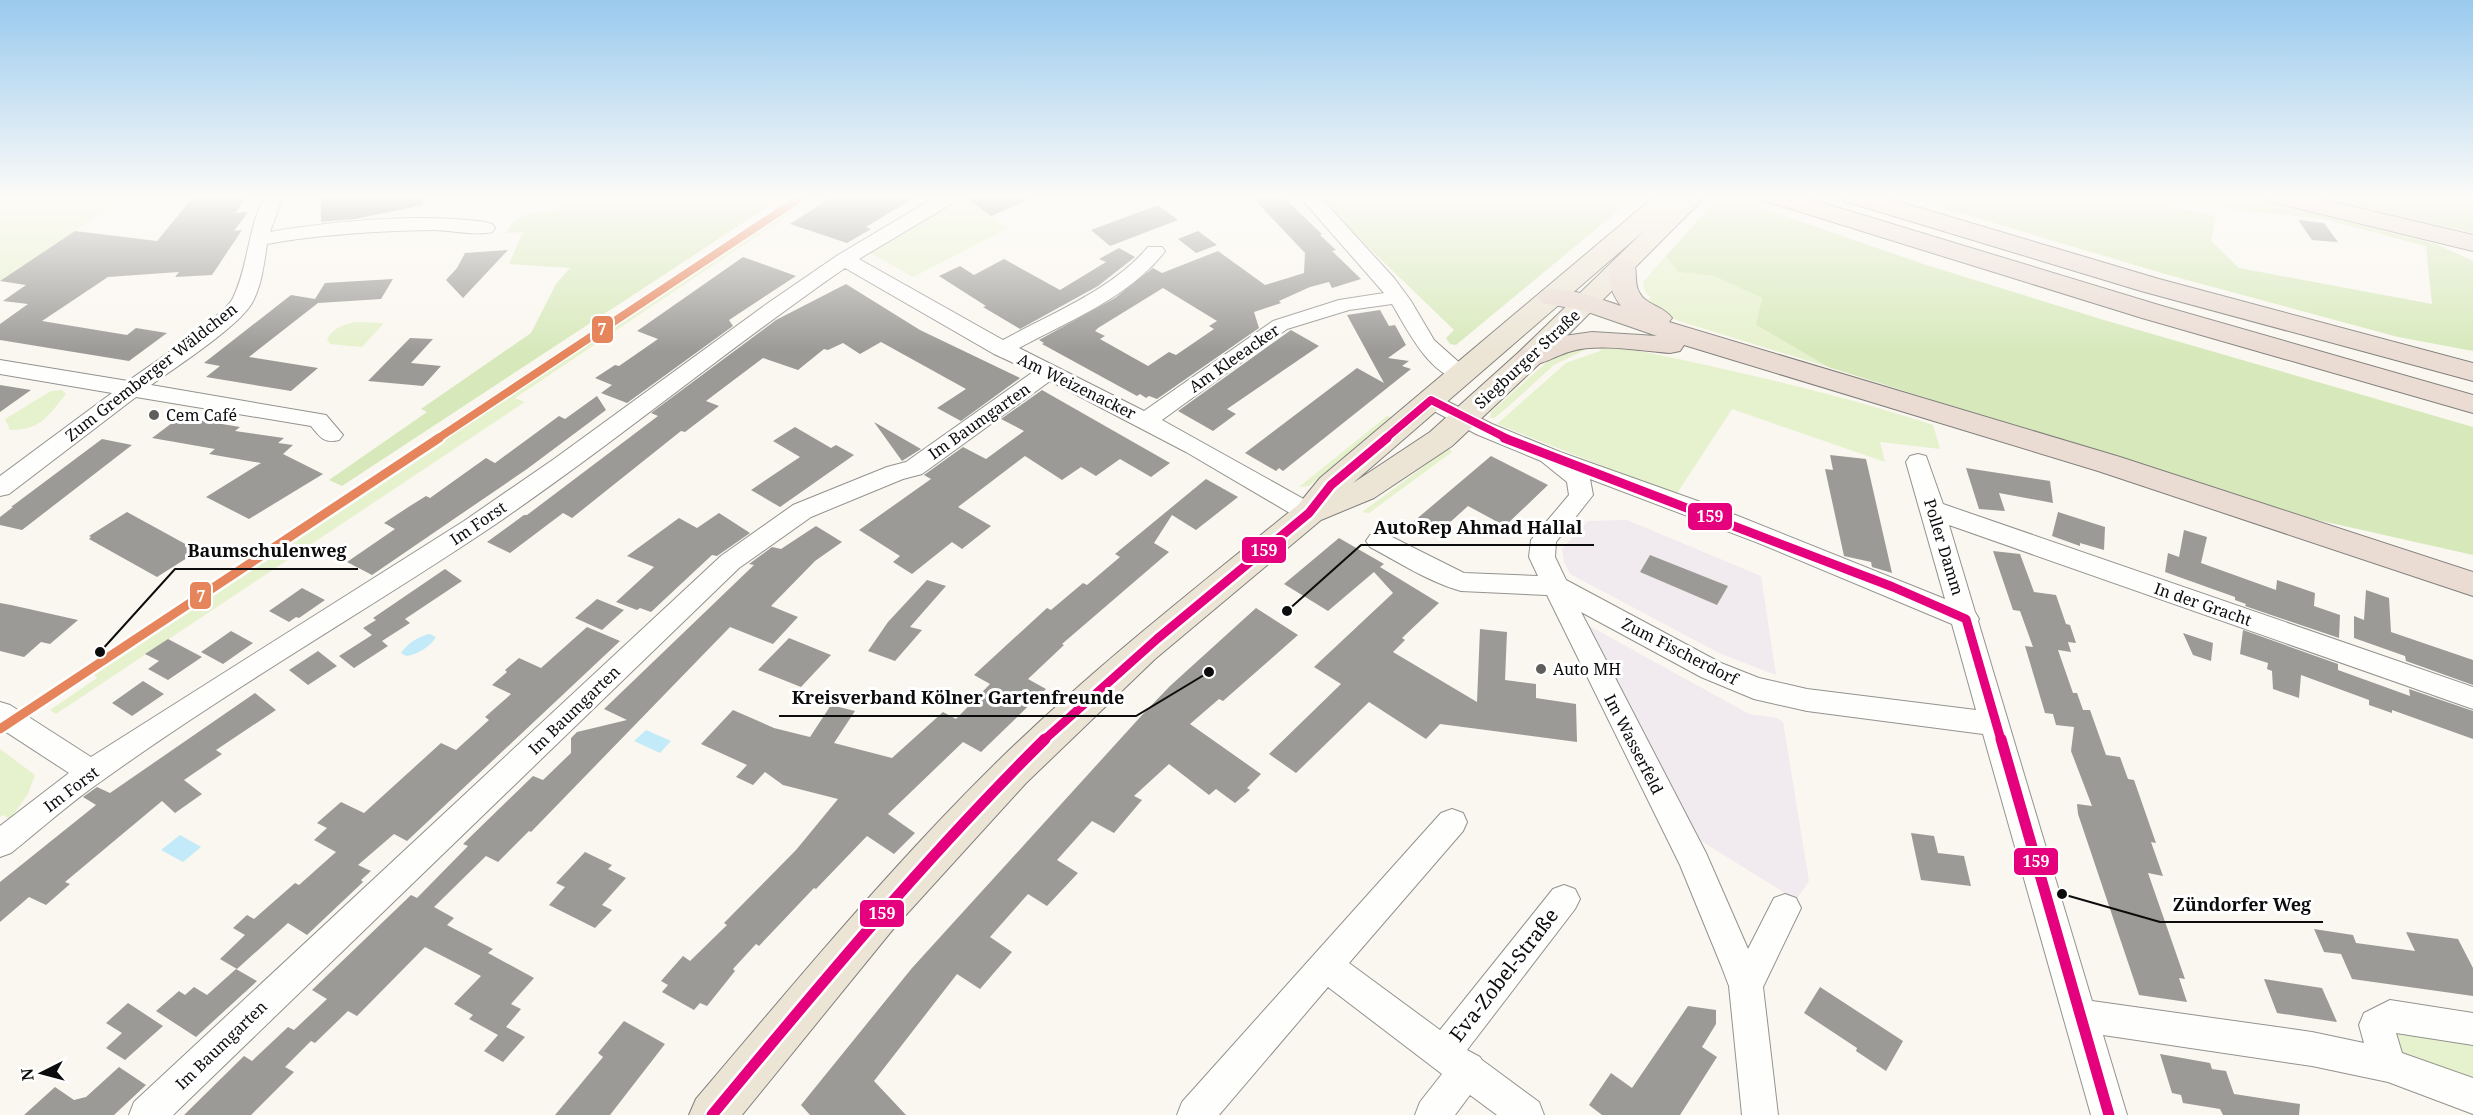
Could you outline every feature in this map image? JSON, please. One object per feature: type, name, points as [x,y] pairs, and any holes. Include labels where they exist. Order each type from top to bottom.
[{"type":"highway","points":[[1943,248],[2140,309],[2473,404]]},
{"type":"highway","points":[[2027,248],[2150,285],[2473,372]]},
{"type":"highway","points":[[1623,266],[1623,290],[1630,300],[1682,342]]},
{"type":"highway","points":[[1551,297],[1581,308],[1596,325],[1757,359],[1877,393],[2109,464],[2473,584]]},
{"type":"highway","points":[[1529,358],[1567,343],[1592,340],[1682,342]]},
{"type":"highway","points":[[2371,345],[2473,362]]},
{"type":"highway","points":[[2431,393],[2473,411]]},
{"type":"highway","points":[[2436,571],[2473,576]]},
{"type":"main road","name":"Siegburger Straße","points":[[712,1115],[879,915],[1012,772],[1143,651],[1309,513],[1331,485],[1609,248]]},
{"type":"main road","name":"Siegburger Straße","points":[[1309,513],[1363,491],[1441,439],[1529,358],[1641,248]]},
{"type":"street","name":"Zum Gremberger Wäldchen","points":[[0,488],[224,320],[243,301],[256,248]]},
{"type":"street","name":"Im Forst","points":[[0,844],[91,772],[473,527],[562,465],[775,307],[863,248]]},
{"type":"street","points":[[1359,248],[1411,315],[1423,340],[1460,373]]},
{"type":"street","points":[[1002,349],[1076,309],[1135,271],[1151,259],[1155,251]]},
{"type":"street","name":"Am Weizenacker","points":[[845,259],[936,314],[1047,373],[1146,420],[1309,513]]},
{"type":"street","name":"Am Kleeacker","points":[[1146,420],[1280,325],[1346,304],[1398,297]]},
{"type":"street","points":[[0,367],[318,420],[331,435]]},
{"type":"street","name":"Im Baumgarten","points":[[147,1115],[730,562],[802,511],[895,472],[914,468],[1047,373]]},
{"type":"street","name":"Im Wasserfeld","points":[[1431,400],[1489,432],[1549,456],[1575,475],[1581,487],[1581,495],[1575,504],[1548,535],[1542,547],[1542,557],[1695,862],[1746,986],[1760,1115]]},
{"type":"street","points":[[1549,456],[1633,486],[1882,583],[1966,619]]},
{"type":"street","name":"Poller Damm","points":[[1918,462],[1966,619],[2109,1115]]},
{"type":"street","name":"In der Gracht","points":[[1933,510],[2473,698]]},
{"type":"street","name":"Zum Fischerdorf","points":[[1379,541],[1438,573],[1461,582],[1555,586],[1711,670],[1754,688],[1807,700],[1996,724]]},
{"type":"street","points":[[0,713],[91,772]]},
{"type":"street","points":[[1195,1115],[1452,822]]},
{"type":"street","name":"Eva-Zobel-Straße","points":[[1433,1115],[1456,1060],[1564,899]]},
{"type":"street","points":[[1746,986],[1785,908]]},
{"type":"street","name":"Eva-Zobel-Straße","points":[[1326,965],[1456,1060],[1526,1115]]},
{"type":"street","points":[[2080,1016],[2312,1049],[2388,1065],[2473,1096]]},
{"type":"street","points":[[2388,1065],[2376,1025],[2390,1016],[2473,1029]]},
{"type":"shaded area","points":[[1627,520],[1761,576],[1776,675],[1721,654],[1570,574],[1564,562],[1562,549],[1588,521]]},
{"type":"shaded area","points":[[1575,618],[1749,714],[1777,718],[1783,722],[1809,881],[1796,900],[1698,839]]},
{"type":"green space","points":[[0,248],[50,248],[0,281]]},
{"type":"green space","points":[[516,248],[705,248],[342,486],[329,480],[427,412],[421,409],[531,333],[556,284],[570,268],[509,264]]},
{"type":"green space","points":[[732,248],[739,248],[515,398],[525,402],[56,714],[50,710],[97,678],[92,672]]},
{"type":"green space","points":[[876,248],[970,248],[913,277],[869,252]]},
{"type":"green space","points":[[1369,248],[1573,248],[1456,345],[1450,344],[1446,338],[1454,330]]},
{"type":"green space","points":[[1673,248],[1877,248],[2104,320],[2473,427],[2473,555],[2313,519],[1828,367],[1756,325],[1762,298],[1714,276],[1678,272],[1666,256]]},
{"type":"green space","points":[[2078,248],[2218,248],[2239,268],[2432,304],[2426,248],[2445,248],[2473,261],[2473,351],[2398,337]]},
{"type":"green space","points":[[1666,256],[1678,272],[1714,276],[1762,298],[1756,325],[1828,367],[1656,312],[1641,301],[1651,298],[1645,292],[1643,282]]},
{"type":"green space","points":[[356,322],[384,323],[362,347],[330,344],[327,339],[336,329]]},
{"type":"green space","points":[[1602,346],[1650,353],[1728,370],[1831,395],[1908,417],[1933,425],[1940,449],[1880,442],[1885,462],[1732,409],[1676,495],[1497,424],[1566,363],[1600,351]]},
{"type":"green space","points":[[1589,348],[1554,365],[1509,406],[1494,418],[1490,418],[1491,412],[1548,361],[1564,352]]},
{"type":"green space","points":[[62,390],[66,394],[43,420],[29,427],[10,430],[5,419],[51,391]]},
{"type":"green space","points":[[1387,416],[1392,418],[1309,486],[1299,487]]},
{"type":"green space","points":[[1449,448],[1452,452],[1369,513],[1362,512]]},
{"type":"green space","points":[[0,749],[35,775],[28,794],[10,819],[3,815],[0,817]]},
{"type":"green space","points":[[2395,1033],[2473,1041],[2473,1087],[2405,1060],[2391,1036]]},
{"type":"water","points":[[430,634],[436,637],[423,650],[406,656],[401,653],[414,640]]},
{"type":"water","points":[[646,730],[671,741],[660,753],[634,741]]},
{"type":"water","points":[[180,835],[201,847],[183,862],[161,850]]},
{"type":"building","points":[[49,248],[230,248],[212,275],[175,277],[179,272],[108,277],[42,321],[127,335],[136,328],[167,333],[129,361],[0,340],[0,324],[28,304],[3,301],[26,285],[0,281]]},
{"type":"building","points":[[1119,248],[1135,257],[1098,286],[1020,329],[983,307],[986,306],[939,276],[960,266],[974,275],[1004,259],[1060,290],[1106,262],[1099,259]]},
{"type":"building","points":[[1190,248],[1209,248],[1196,253]]},
{"type":"building","points":[[1300,248],[1334,248],[1336,250],[1332,251],[1361,279],[1332,288],[1329,282],[1310,287],[1279,301],[1281,303],[1254,312],[1259,328],[1157,399],[1149,396],[1146,398],[1140,394],[1137,396],[1042,344],[1044,343],[1039,340],[1115,298],[1153,268],[1162,273],[1218,251],[1265,285],[1304,273],[1305,253]],"holes":[[[1163,288],[1217,321],[1209,326],[1214,329],[1176,355],[1169,352],[1148,366],[1100,339],[1105,336],[1095,331]]]},
{"type":"building","points":[[508,250],[463,298],[446,280],[457,268],[465,253]]},
{"type":"building","points":[[743,257],[796,276],[729,320],[733,326],[627,403],[601,393],[612,385],[595,378],[615,365],[619,366],[658,339],[637,331]]},
{"type":"building","points":[[393,279],[381,299],[318,303],[249,357],[318,368],[291,391],[206,377],[220,366],[204,363],[291,295],[315,299],[325,283]]},
{"type":"building","points":[[846,284],[920,330],[1020,378],[961,421],[937,408],[966,389],[881,342],[860,354],[843,343],[828,350],[824,349],[798,370],[763,358],[706,401],[719,406],[685,432],[681,431],[572,518],[563,513],[510,553],[487,542],[527,515],[658,416],[651,413],[776,320]]},
{"type":"building","points":[[1380,310],[1389,326],[1395,325],[1406,345],[1388,358],[1409,361],[1402,366],[1411,369],[1283,471],[1279,468],[1276,471],[1245,453],[1357,368],[1384,383],[1347,315]]},
{"type":"building","points":[[1291,330],[1319,346],[1227,409],[1236,414],[1213,431],[1178,411]]},
{"type":"building","points":[[410,338],[433,339],[411,363],[441,366],[423,386],[368,381]]},
{"type":"building","points":[[0,385],[31,390],[0,412]]},
{"type":"building","points":[[1042,390],[1170,463],[1151,477],[1120,459],[1096,476],[1081,467],[1062,480],[1025,456],[958,507],[991,526],[962,549],[952,542],[912,574],[893,562],[900,556],[859,530],[931,479],[924,475],[963,447],[986,459],[1024,431],[1001,419]]},
{"type":"building","points":[[597,396],[606,410],[527,469],[372,575],[347,562],[395,529],[384,523],[426,496],[430,498],[486,458],[495,463],[559,416],[565,419]]},
{"type":"building","points":[[180,417],[240,427],[235,431],[284,438],[278,443],[293,445],[283,454],[323,474],[249,519],[206,497],[261,463],[209,454],[215,449],[152,438]]},
{"type":"building","points":[[874,422],[921,449],[902,461]]},
{"type":"building","points":[[795,427],[831,448],[836,445],[854,455],[780,507],[751,490],[800,457],[773,441]]},
{"type":"building","points":[[102,439],[132,445],[22,530],[0,525],[0,517],[13,507],[11,507]]},
{"type":"building","points":[[1830,455],[1866,459],[1892,573],[1872,567],[1871,562],[1844,556],[1825,469],[1833,470]]},
{"type":"building","points":[[1491,456],[1548,485],[1505,526],[1468,506],[1436,535],[1413,522]]},
{"type":"building","points":[[1966,468],[2050,481],[2053,503],[1999,493],[2005,511],[1979,509]]},
{"type":"building","points":[[1206,479],[1238,497],[1196,530],[1172,515],[1154,543],[1169,552],[1062,644],[1064,645],[1028,679],[1046,689],[981,752],[963,742],[888,814],[915,833],[894,854],[867,836],[759,946],[756,944],[733,969],[735,971],[707,1006],[700,1003],[694,1010],[662,992],[668,985],[661,981],[683,956],[690,961],[727,925],[724,923],[796,850],[838,799],[783,785],[765,772],[753,785],[736,777],[747,765],[701,744],[733,710],[774,728],[810,737],[831,705],[855,711],[834,743],[892,758],[943,712],[956,719],[990,684],[974,675],[1047,608],[1051,610],[1083,583],[1087,585],[1120,557],[1115,554]]},
{"type":"building","points":[[127,512],[198,551],[157,577],[89,539],[91,537],[89,536]]},
{"type":"building","points":[[2058,512],[2105,527],[2104,550],[2080,543],[2080,546],[2052,536]]},
{"type":"building","points":[[719,513],[750,533],[717,556],[712,555],[651,612],[640,608],[637,610],[616,602],[654,567],[627,556],[679,518],[697,528]]},
{"type":"building","points":[[816,526],[842,542],[815,561],[771,606],[798,617],[773,644],[730,627],[531,832],[529,831],[498,862],[486,856],[434,907],[454,918],[447,925],[493,949],[488,953],[534,978],[511,1004],[521,1009],[506,1027],[525,1037],[503,1062],[484,1051],[498,1035],[469,1019],[473,1015],[454,1004],[481,976],[425,947],[357,1016],[348,1011],[315,1043],[311,1041],[285,1067],[294,1072],[251,1115],[184,1115],[244,1056],[252,1061],[288,1027],[294,1030],[327,999],[312,990],[411,895],[417,898],[468,846],[463,844],[533,776],[543,780],[571,753],[571,738],[577,732],[627,720],[604,709],[754,565],[749,564],[772,547],[781,549]]},
{"type":"building","points":[[2184,530],[2207,537],[2201,563],[2276,590],[2277,580],[2315,593],[2314,606],[2340,615],[2339,638],[2245,606],[2246,604],[2235,600],[2235,597],[2165,572],[2168,553],[2179,557]]},
{"type":"building","points":[[1339,538],[1384,564],[1380,567],[1439,603],[1402,638],[1405,640],[1393,652],[1477,702],[1480,629],[1507,632],[1505,680],[1536,684],[1536,698],[1576,704],[1577,742],[1440,724],[1426,739],[1369,702],[1296,773],[1269,754],[1341,684],[1314,667],[1393,593],[1374,572],[1328,611],[1284,584]]},
{"type":"building","points":[[1993,551],[2020,554],[2034,592],[2056,595],[2066,624],[2070,625],[2076,643],[2068,642],[2071,652],[2058,650],[2073,693],[2077,693],[2083,710],[2090,710],[2106,755],[2120,757],[2128,779],[2134,780],[2156,843],[2151,842],[2163,876],[2148,873],[2185,979],[2179,978],[2187,1002],[2139,995],[2078,814],[2077,804],[2092,806],[2071,751],[2074,727],[2056,725],[2053,714],[2045,713],[2025,646],[2033,647],[2020,611],[2013,610]]},
{"type":"building","points":[[1650,555],[1728,586],[1717,605],[1640,572]]},
{"type":"building","points":[[445,569],[462,581],[405,619],[410,623],[382,641],[388,646],[354,668],[339,656],[372,635],[363,628],[376,620],[373,618]]},
{"type":"building","points":[[927,580],[946,586],[910,627],[922,630],[895,661],[868,651],[888,622]]},
{"type":"building","points":[[302,588],[325,600],[299,618],[296,617],[289,622],[269,611]]},
{"type":"building","points":[[2366,590],[2389,598],[2391,632],[2473,660],[2473,685],[2406,661],[2405,656],[2354,638],[2354,616],[2364,620]]},
{"type":"building","points":[[597,599],[624,610],[602,630],[575,618]]},
{"type":"building","points":[[0,603],[78,620],[50,644],[41,642],[24,657],[0,651]]},
{"type":"building","points":[[1256,608],[1298,635],[1223,701],[1219,699],[1190,724],[1261,774],[1247,788],[1250,790],[1235,803],[1216,789],[1209,795],[1169,764],[1134,796],[1142,800],[1114,833],[1092,821],[1057,860],[1078,873],[1047,906],[1028,894],[990,937],[1012,952],[980,989],[957,974],[874,1081],[906,1115],[810,1115],[801,1105],[912,968],[1143,714],[1170,686]]},
{"type":"building","points":[[587,627],[620,641],[407,841],[394,834],[358,865],[371,871],[361,880],[363,882],[307,935],[288,923],[237,969],[220,959],[245,935],[233,928],[247,915],[254,919],[295,883],[299,885],[336,852],[314,840],[327,828],[317,823],[341,802],[364,813],[441,743],[456,750],[489,720],[485,717],[511,694],[492,685],[507,672],[505,670],[519,658],[541,668]]},
{"type":"building","points":[[2243,630],[2338,664],[2338,670],[2410,696],[2409,689],[2473,711],[2473,739],[2392,710],[2392,713],[2369,705],[2369,700],[2301,675],[2299,698],[2273,689],[2272,671],[2267,669],[2268,663],[2240,654]]},
{"type":"building","points":[[231,631],[253,643],[223,664],[201,652]]},
{"type":"building","points":[[2183,633],[2213,643],[2211,661],[2193,655]]},
{"type":"building","points":[[789,638],[831,655],[801,687],[758,670]]},
{"type":"building","points":[[168,639],[202,657],[168,680],[148,669],[159,661],[145,654]]},
{"type":"building","points":[[318,651],[337,666],[308,685],[289,670]]},
{"type":"building","points":[[143,681],[164,694],[132,716],[112,703]]},
{"type":"building","points":[[255,693],[276,710],[216,750],[222,754],[184,780],[202,794],[175,813],[162,801],[65,882],[70,884],[46,905],[29,897],[0,922],[0,882],[96,805],[83,797],[97,787],[110,793]]},
{"type":"building","points":[[1911,833],[1934,836],[1938,853],[1964,856],[1971,886],[1921,880]]},
{"type":"building","points":[[585,852],[612,865],[608,869],[626,878],[602,905],[612,910],[595,928],[549,905],[565,887],[556,883]]},
{"type":"building","points":[[2314,929],[2353,935],[2356,943],[2415,951],[2406,932],[2458,939],[2473,968],[2473,996],[2352,979],[2341,954],[2324,952]]},
{"type":"building","points":[[236,969],[257,981],[196,1037],[156,1011],[179,991],[185,995],[194,987],[207,995]]},
{"type":"building","points":[[2264,979],[2322,988],[2337,1022],[2277,1013]]},
{"type":"building","points":[[1820,987],[1903,1041],[1886,1071],[1856,1051],[1857,1048],[1804,1013]]},
{"type":"building","points":[[128,1003],[163,1026],[125,1060],[106,1048],[122,1033],[106,1023]]},
{"type":"building","points":[[1688,1006],[1716,1010],[1716,1024],[1702,1047],[1717,1057],[1680,1115],[1602,1115],[1589,1105],[1611,1073],[1632,1088]]},
{"type":"building","points":[[624,1021],[665,1044],[610,1115],[555,1115],[603,1057],[598,1053]]},
{"type":"building","points":[[2160,1054],[2210,1063],[2212,1069],[2226,1071],[2234,1094],[2300,1104],[2299,1115],[2223,1115],[2220,1109],[2183,1103],[2181,1095],[2172,1093]]},
{"type":"building","points":[[119,1067],[146,1085],[114,1115],[24,1115],[55,1087],[74,1100],[86,1097]]},
{"type":"transit line","name":"7","points":[[0,729],[725,248]]},
{"type":"transit line","name":"159","points":[[712,1115],[895,898],[1046,738],[1119,672],[1309,513],[1331,485],[1431,400],[1495,434],[1893,587],[1966,619],[2109,1115]]},
{"type":"place","name":"Cem Café","points":[[154,415]]},
{"type":"place","name":"AutoRep Ahmad Hallal","points":[[1287,611]]},
{"type":"place","name":"Baumschulenweg","points":[[100,652]]},
{"type":"place","name":"Auto MH","points":[[1541,669]]},
{"type":"place","name":"Kreisverband Kölner Gartenfreunde","points":[[1209,672]]},
{"type":"place","name":"Zündorfer Weg","points":[[2062,894]]}]
